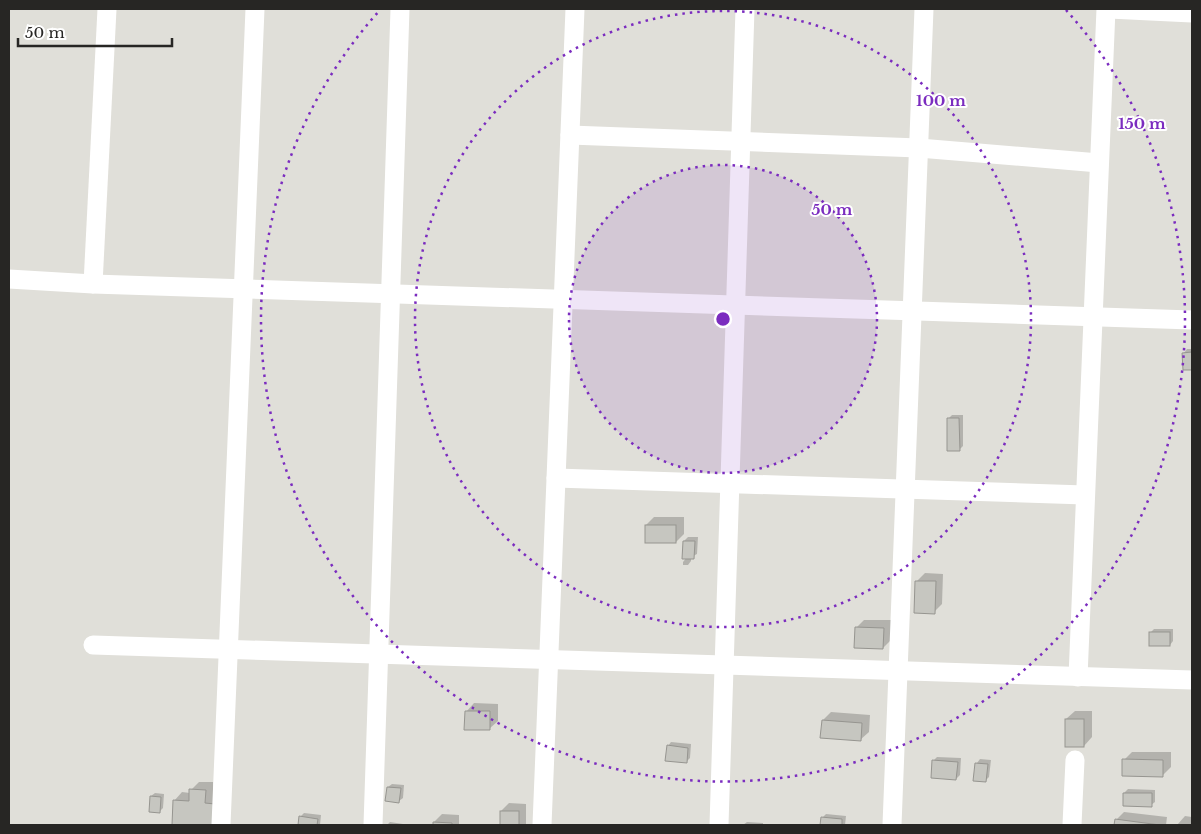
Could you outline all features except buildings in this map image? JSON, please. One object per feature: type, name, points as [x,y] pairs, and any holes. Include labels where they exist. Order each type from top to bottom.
[{"type":"street","points":[[93,284],[107,9]]},
{"type":"street","points":[[221,825],[255,9]]},
{"type":"street","points":[[373,825],[400,9]]},
{"type":"street","points":[[542,825],[575,9]]},
{"type":"street","points":[[719,825],[745,9]]},
{"type":"street","points":[[892,825],[924,9]]},
{"type":"street","points":[[1078,677],[1092,316],[1107,9],[1192,12]]},
{"type":"street","points":[[570,135],[919,148],[1099,163]]},
{"type":"street","points":[[9,278],[93,284],[1192,320]]},
{"type":"street","points":[[556,478],[1085,495]]},
{"type":"street","points":[[93,645],[1192,680]]},
{"type":"street","points":[[1072,825],[1075,760]]}]
